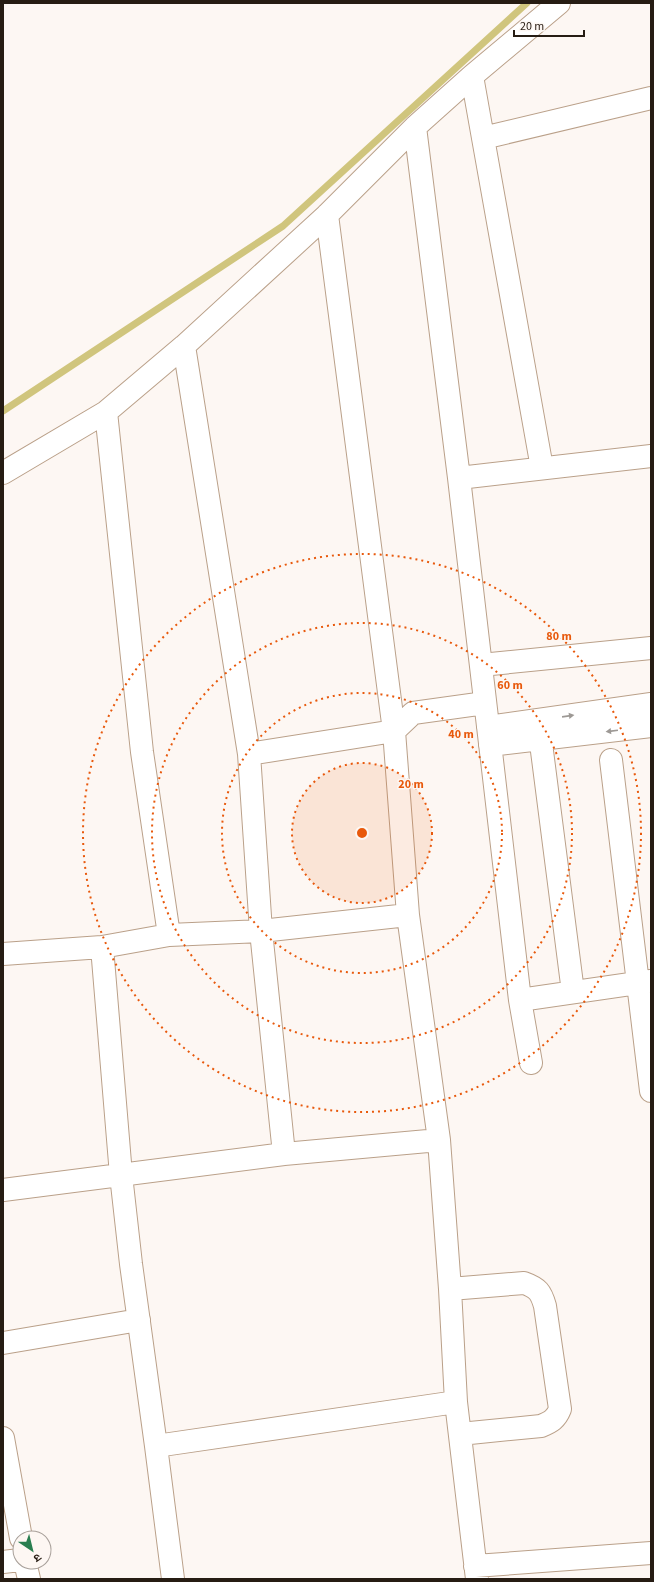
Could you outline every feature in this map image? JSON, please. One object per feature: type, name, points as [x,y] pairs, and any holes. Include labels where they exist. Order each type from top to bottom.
[{"type":"street","points":[[3,473],[106,412],[184,346],[327,215],[415,127],[472,76],[559,3]]},
{"type":"street","points":[[472,76],[542,468]]},
{"type":"street","points":[[483,138],[651,102]]},
{"type":"street","points":[[415,127],[459,478],[520,1000],[531,1063]]},
{"type":"street","points":[[327,215],[394,731],[408,915],[439,1140],[450,1290],[456,1402],[476,1572],[651,1553]]},
{"type":"street","points":[[184,346],[249,754],[261,931],[284,1154]]},
{"type":"street","points":[[106,412],[142,752],[169,936]]},
{"type":"street","points":[[459,478],[651,456]]},
{"type":"street","points":[[481,665],[651,648]]},
{"type":"street","points":[[249,754],[394,731],[413,713],[486,703]]},
{"type":"street","points":[[489,736],[539,729],[651,704]]},
{"type":"street","points":[[539,729],[651,726]]},
{"type":"street","points":[[539,729],[573,992]]},
{"type":"street","points":[[611,760],[644,982],[651,1091]]},
{"type":"street","points":[[3,954],[102,947],[169,936],[261,931],[408,915]]},
{"type":"street","points":[[102,947],[121,1175],[173,1579]]},
{"type":"street","points":[[520,1000],[644,982]]},
{"type":"street","points":[[3,1190],[284,1154],[439,1140]]},
{"type":"street","points":[[450,1290],[524,1283],[534,1286],[542,1295],[545,1306],[560,1409],[557,1417],[551,1422],[541,1426],[460,1434]]},
{"type":"street","points":[[3,1343],[139,1320]]},
{"type":"street","points":[[156,1446],[456,1402]]},
{"type":"street","points":[[3,1438],[20,1530]]},
{"type":"waterway","points":[[3,411],[283,226],[527,3]]}]
